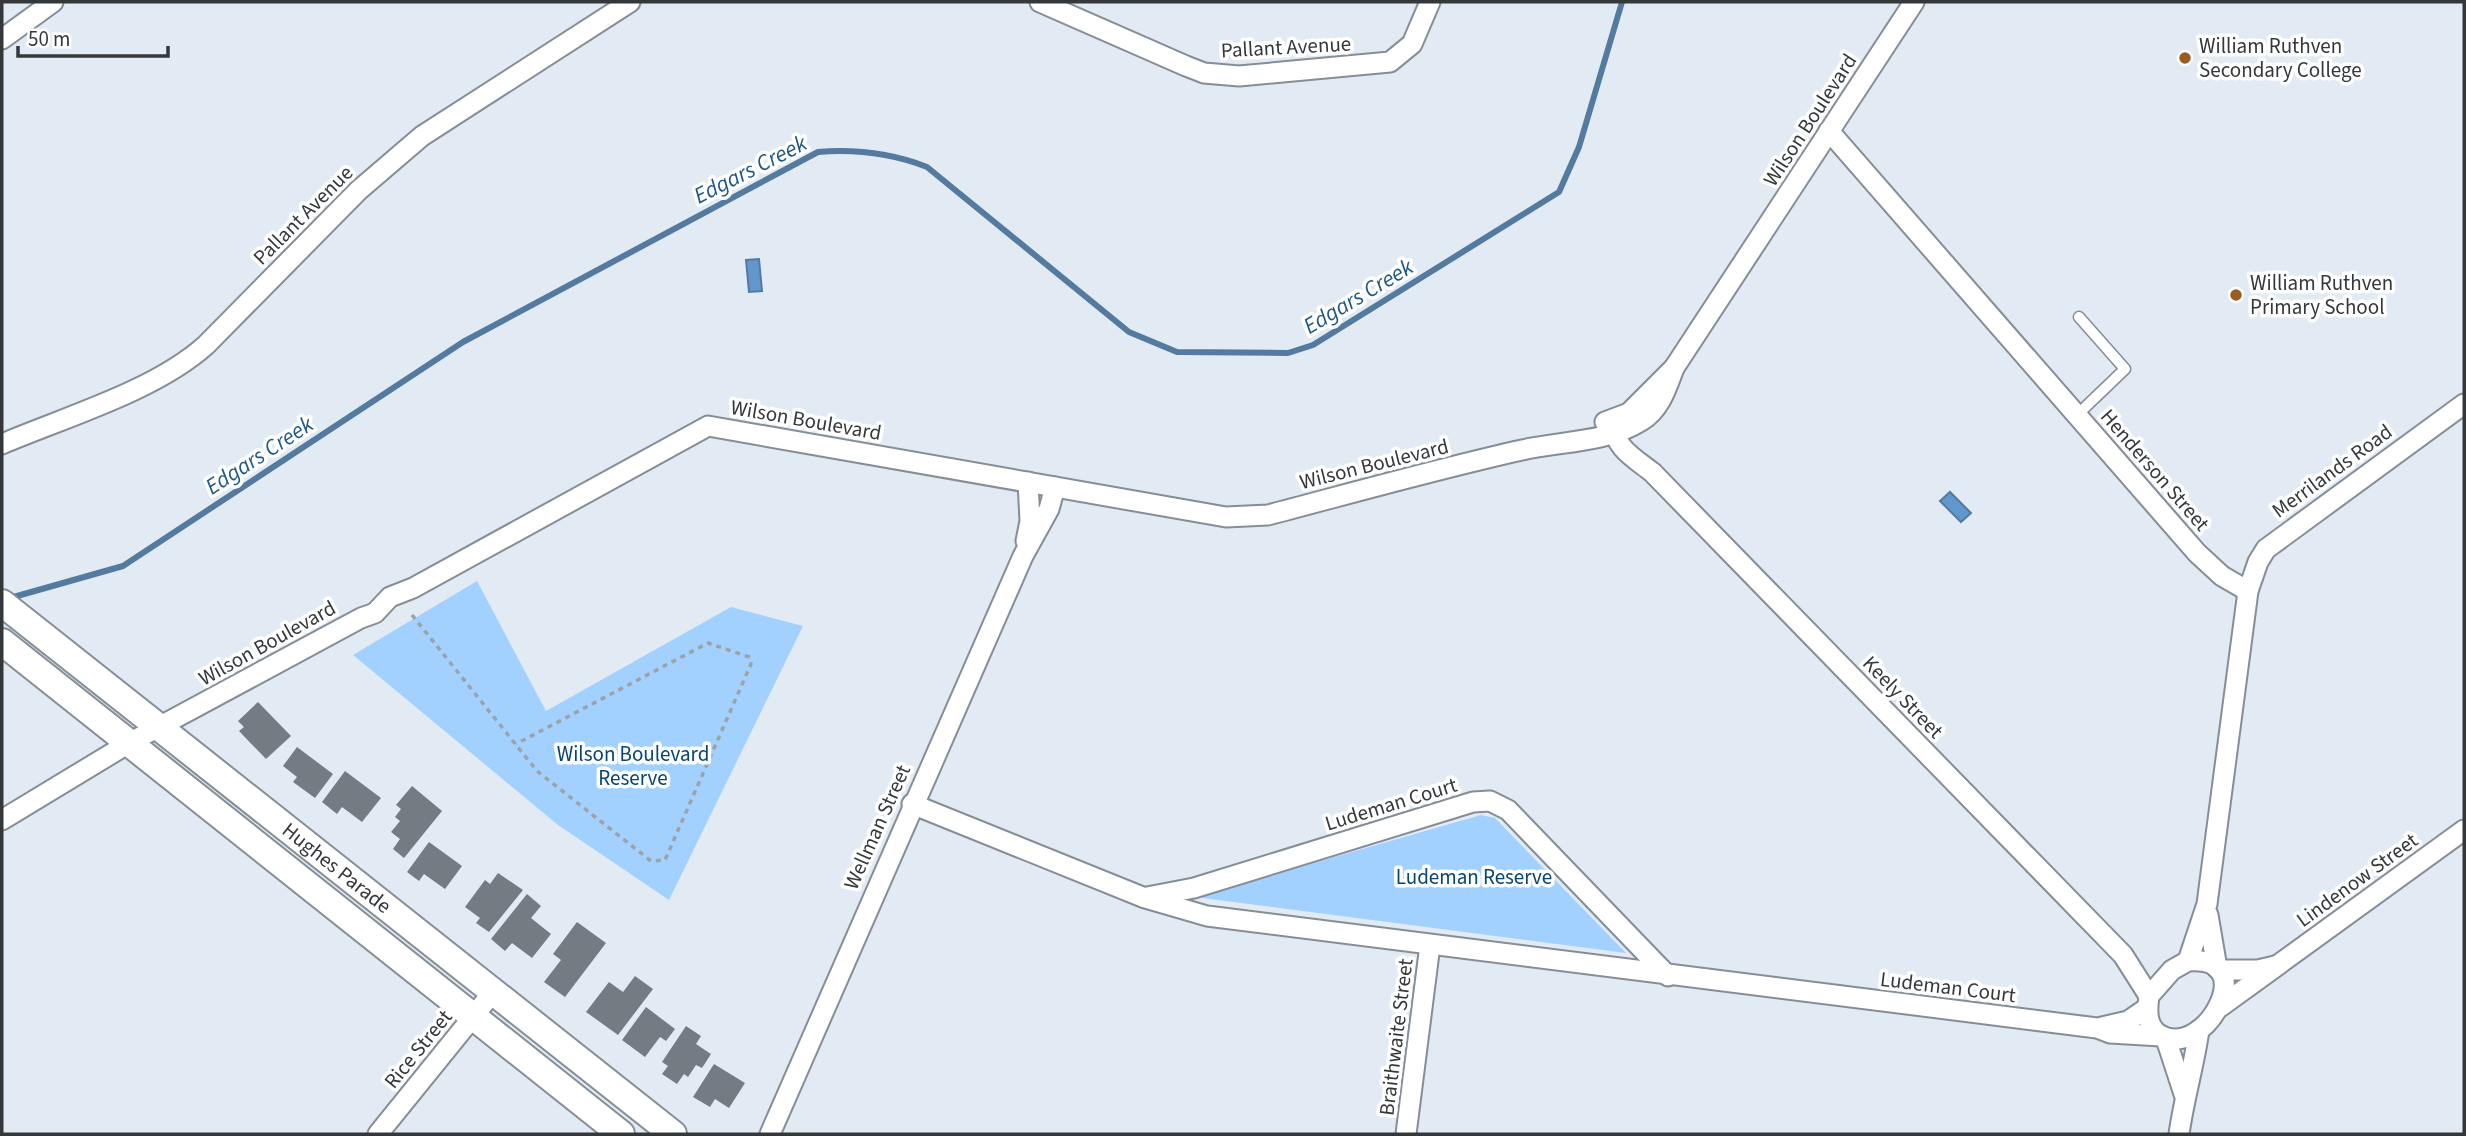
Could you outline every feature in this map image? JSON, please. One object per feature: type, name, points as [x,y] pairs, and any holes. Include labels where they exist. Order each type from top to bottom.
[{"type":"street","points":[[2,39],[53,2]]},
{"type":"street","name":"Pallant Avenue","points":[[2,444],[144,385],[183,364],[359,190],[422,136],[630,2]]},
{"type":"street","name":"Pallant Avenue","points":[[1040,2],[1204,73],[1239,76],[1390,62],[1412,44],[1430,2]]},
{"type":"street","name":"Wilson Boulevard","points":[[2,820],[129,743],[361,618],[375,613],[390,597],[413,588],[708,426],[1226,517],[1268,515],[1525,449],[1566,431],[1618,427],[1674,368],[1914,2]]},
{"type":"street","name":"Henderson Street","points":[[1829,131],[2197,553],[2222,576],[2248,591]]},
{"type":"street","name":"Merrilands Road","points":[[2248,591],[2258,562],[2266,549],[2464,404]]},
{"type":"street","name":"Keely Street","points":[[1618,427],[1622,450],[1651,472],[2123,955],[2148,1002]]},
{"type":"street","name":"Wellman Street","points":[[1023,556],[1030,521],[1028,482]]},
{"type":"street","name":"Wellman Street","points":[[762,1134],[772,1126],[1023,556],[1049,509],[1055,487]]},
{"type":"street","points":[[2164,1037],[2187,1036],[2199,1030],[2220,1007],[2225,987],[2208,929],[2207,904],[2248,591]]},
{"type":"street","name":"Hughes Parade","points":[[2,603],[673,1134]]},
{"type":"street","name":"Hughes Parade","points":[[2,642],[621,1134]]},
{"type":"street","name":"Ludeman Court","points":[[1145,898],[1194,888],[1473,802],[1490,801],[1508,810],[1668,976]]},
{"type":"street","name":"Ludeman Court","points":[[912,804],[1145,898],[1206,916],[2097,1028],[2110,1033],[2164,1037]]},
{"type":"street","name":"Lindenow Street","points":[[2220,1007],[2268,975],[2275,966],[2464,830]]},
{"type":"street","points":[[2184,1094],[2164,1037],[2149,1021],[2148,1002],[2180,966],[2207,904]]},
{"type":"street","name":"Braithwaite Street","points":[[1406,1134],[1430,945]]},
{"type":"street","name":"Keely Street","points":[[2123,955],[2147,967],[2180,966]]},
{"type":"street","points":[[2180,966],[2202,961],[2218,969]]},
{"type":"street","name":"Lindenow Street","points":[[2218,969],[2258,970],[2275,966]]},
{"type":"street","name":"Rice Street","points":[[378,1134],[493,992]]},
{"type":"street","name":"Ludeman Court","points":[[2097,1028],[2128,1021],[2148,1002]]},
{"type":"street","points":[[2179,1134],[2184,1094],[2193,1073],[2199,1030]]},
{"type":"lane","points":[[2076,416],[2125,369],[2079,317]]},
{"type":"path","points":[[412,615],[537,771],[651,861],[665,860],[751,664],[749,657],[708,643],[516,744]]},
{"type":"green space","name":"Wilson Boulevard Reserve","points":[[477,581],[546,711],[731,607],[803,626],[669,900],[558,825],[353,655]]},
{"type":"green space","name":"Ludeman Reserve","points":[[1481,815],[1495,818],[1626,953],[1195,897]]},
{"type":"shaded area","points":[[759,259],[762,291],[749,292],[746,260]]},
{"type":"shaded area","points":[[1950,492],[1971,513],[1961,522],[1940,501]]},
{"type":"building","points":[[258,702],[291,736],[266,759],[239,731],[244,727],[238,721]]},
{"type":"building","points":[[297,747],[333,774],[315,798],[293,782],[297,777],[283,766]]},
{"type":"building","points":[[345,771],[381,798],[362,822],[342,807],[337,814],[322,802]]},
{"type":"building","points":[[412,786],[442,811],[404,858],[393,849],[400,839],[391,832],[400,821],[395,817],[401,809],[396,805]]},
{"type":"building","points":[[429,842],[462,866],[445,889],[424,874],[419,881],[407,872]]},
{"type":"building","points":[[498,873],[523,890],[489,932],[476,923],[480,918],[465,907],[485,880],[490,884]]},
{"type":"building","points":[[527,894],[541,906],[531,918],[551,934],[532,958],[512,943],[505,951],[491,939]]},
{"type":"building","points":[[577,922],[606,943],[565,997],[544,982],[561,960],[553,954]]},
{"type":"building","points":[[635,976],[653,989],[618,1035],[586,1012],[609,982],[623,992]]},
{"type":"building","points":[[646,1007],[675,1029],[666,1041],[660,1037],[645,1057],[622,1040]]},
{"type":"building","points":[[686,1026],[701,1036],[696,1044],[711,1054],[702,1068],[696,1065],[688,1077],[684,1074],[677,1084],[662,1074],[668,1066],[662,1062]]},
{"type":"building","points":[[714,1064],[745,1083],[729,1108],[715,1099],[710,1107],[693,1097]]},
{"type":"waterway","name":"Edgars Creek","points":[[10,598],[123,566],[463,342],[818,152],[873,153],[927,167],[1129,332],[1177,352],[1288,353],[1313,345],[1559,192],[1579,147],[1622,2]]},
{"type":"place","name":"William Ruthven Secondary College","points":[[2185,58]]},
{"type":"place","name":"William Ruthven Primary School","points":[[2236,295]]}]
